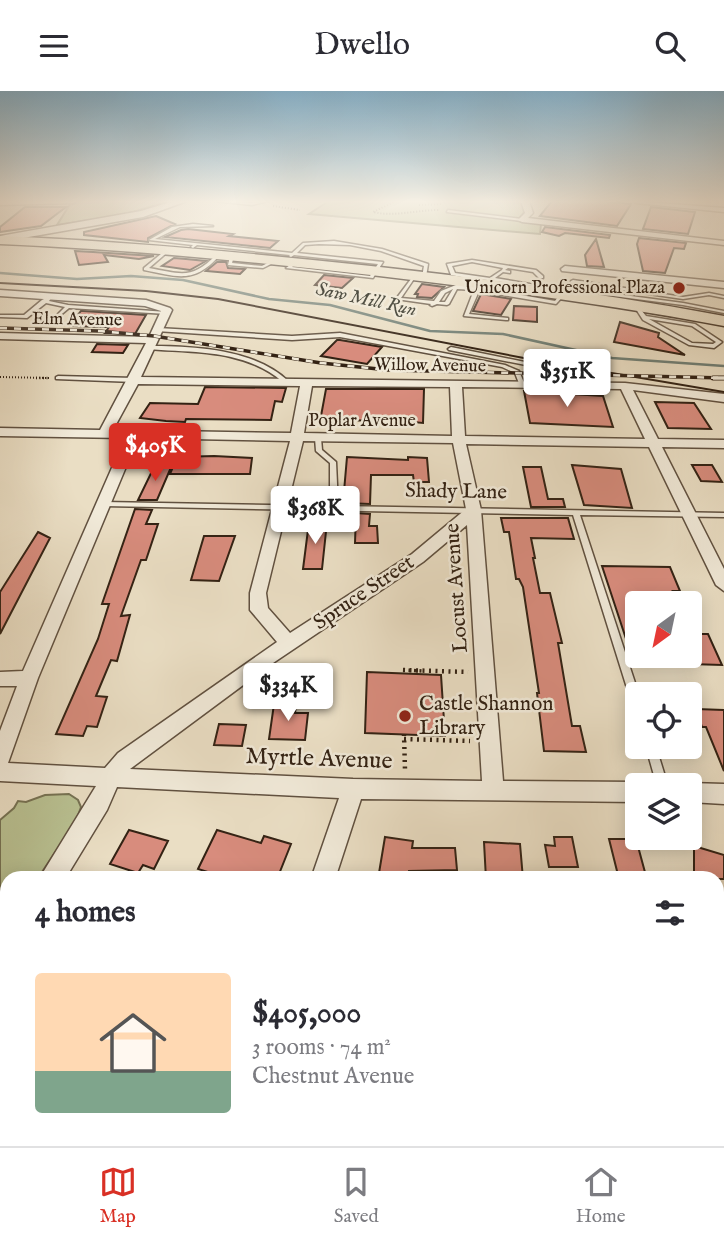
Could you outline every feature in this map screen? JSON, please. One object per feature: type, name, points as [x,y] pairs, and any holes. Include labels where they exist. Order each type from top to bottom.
[{"type":"main road","points":[[200,250],[225,256],[286,260],[320,269],[379,268],[474,283],[540,284],[564,292],[640,308],[688,311],[724,321]]},
{"type":"street","points":[[565,269],[724,285]]},
{"type":"street","points":[[0,293],[47,299],[146,303],[165,307],[167,313],[104,434]]},
{"type":"street","name":"Elm Avenue","points":[[0,336],[153,339]]},
{"type":"street","name":"Willow Avenue","points":[[134,380],[625,386],[724,398]]},
{"type":"street","points":[[289,643],[259,610],[258,593],[297,438],[307,381]]},
{"type":"street","name":"Locust Avenue","points":[[456,385],[459,440],[474,510],[493,789]]},
{"type":"street","points":[[625,386],[724,585]]},
{"type":"street","name":"Poplar Avenue","points":[[0,432],[724,444]]},
{"type":"street","points":[[0,759],[29,678],[133,435]]},
{"type":"street","name":"Spruce Street","points":[[56,871],[99,803],[111,776],[125,759],[289,643],[415,559],[460,526],[474,510]]},
{"type":"street","points":[[0,679],[29,678]]},
{"type":"street","name":"Myrtle Avenue","points":[[0,772],[353,789],[625,792]]},
{"type":"street","points":[[326,871],[353,789]]},
{"type":"street","points":[[702,793],[724,794]]},
{"type":"lane","points":[[168,250],[146,269],[198,274],[225,256]]},
{"type":"lane","points":[[209,250],[379,268],[394,253]]},
{"type":"lane","points":[[286,260],[297,250]]},
{"type":"lane","points":[[380,250],[426,265],[398,299],[431,305],[447,304],[474,283]]},
{"type":"lane","points":[[437,303],[443,293],[474,283],[504,272],[534,271],[540,284],[474,283],[453,274],[449,265],[472,261],[504,272]]},
{"type":"lane","points":[[522,284],[556,303],[573,281],[644,292],[688,311],[719,342],[714,346],[691,344],[640,308],[644,292]]},
{"type":"lane","points":[[474,283],[466,315],[506,319]]},
{"type":"lane","points":[[688,311],[709,294],[724,297]]},
{"type":"lane","points":[[0,316],[25,317],[47,299],[68,306],[167,313]]},
{"type":"lane","points":[[57,317],[68,306]]},
{"type":"lane","points":[[688,311],[724,312]]},
{"type":"lane","points":[[153,339],[340,335],[439,356],[503,366],[517,372],[522,385]]},
{"type":"lane","name":"Elm Avenue","points":[[153,339],[259,363],[271,368],[285,381]]},
{"type":"lane","points":[[451,349],[552,369],[562,372],[571,379],[573,385]]},
{"type":"lane","points":[[58,378],[134,380]]},
{"type":"lane","points":[[318,438],[319,451],[333,462],[334,507]]},
{"type":"lane","name":"Shady Lane","points":[[104,504],[724,515]]},
{"type":"lane","points":[[576,513],[630,682]]},
{"type":"path","points":[[0,377],[58,378]]},
{"type":"path","points":[[403,670],[485,673]]},
{"type":"path","points":[[405,772],[404,737],[490,742]]},
{"type":"green space","points":[[69,794],[78,800],[81,807],[76,821],[43,871],[0,871],[0,820],[18,801],[26,802],[45,795]]},
{"type":"building","points":[[588,250],[599,250],[604,267],[587,266],[585,255]]},
{"type":"building","points":[[638,250],[673,250],[665,273],[643,271]]},
{"type":"building","points":[[75,251],[154,256],[139,259],[104,255],[108,262],[79,265]]},
{"type":"building","points":[[174,258],[206,261],[190,270],[162,266]]},
{"type":"building","points":[[217,262],[226,262],[228,268],[245,269],[240,274],[206,271]]},
{"type":"building","points":[[324,275],[353,278],[342,288],[315,285]]},
{"type":"building","points":[[422,284],[444,287],[432,298],[417,297],[418,294],[415,294]]},
{"type":"building","points":[[481,294],[511,299],[501,315],[473,311]]},
{"type":"building","points":[[514,306],[537,307],[537,322],[513,320]]},
{"type":"building","points":[[81,311],[146,315],[135,334],[105,333],[109,327],[69,326]]},
{"type":"building","points":[[620,322],[659,333],[658,337],[685,355],[614,342]]},
{"type":"building","points":[[337,340],[382,347],[367,364],[321,356]]},
{"type":"building","points":[[97,344],[128,345],[123,353],[92,352]]},
{"type":"building","points":[[205,387],[286,388],[282,402],[275,401],[271,420],[186,419],[185,422],[140,418],[150,403],[198,404]]},
{"type":"building","points":[[326,389],[424,389],[423,423],[391,420],[324,421],[325,416],[321,416]]},
{"type":"building","points":[[524,391],[603,396],[613,427],[530,423]]},
{"type":"building","points":[[655,402],[694,403],[711,429],[668,428]]},
{"type":"building","points":[[177,457],[252,458],[250,474],[170,474]]},
{"type":"building","points":[[347,457],[408,460],[408,457],[427,458],[429,482],[414,482],[413,475],[371,475],[370,504],[343,503]]},
{"type":"building","points":[[155,465],[172,465],[157,500],[138,500]]},
{"type":"building","points":[[572,465],[621,469],[632,508],[584,505]]},
{"type":"building","points":[[692,465],[712,465],[722,482],[701,481]]},
{"type":"building","points":[[523,467],[541,467],[548,499],[563,499],[565,507],[531,507]]},
{"type":"building","points":[[135,509],[152,510],[146,524],[158,524],[146,560],[141,560],[121,616],[130,615],[117,661],[111,660],[96,696],[107,697],[97,727],[87,726],[83,736],[56,734],[98,639],[109,604],[102,604]]},
{"type":"building","points":[[356,513],[370,514],[369,526],[377,526],[378,543],[355,543]]},
{"type":"building","points":[[501,518],[568,518],[574,539],[531,538],[540,593],[550,593],[562,643],[558,643],[572,726],[580,726],[586,752],[544,751],[539,693],[523,587],[519,579],[516,579],[509,532],[504,532]]},
{"type":"building","points":[[309,522],[327,522],[322,569],[303,569]]},
{"type":"building","points":[[38,532],[50,538],[0,634],[0,592]]},
{"type":"building","points":[[204,536],[235,536],[219,581],[191,580]]},
{"type":"building","points":[[602,566],[670,567],[680,591],[625,591],[625,636]]},
{"type":"building","points":[[702,634],[708,634],[722,665],[702,664]]},
{"type":"building","name":"Castle Shannon Library","points":[[367,672],[441,675],[445,736],[365,733]]},
{"type":"building","points":[[274,704],[296,705],[295,713],[308,713],[305,740],[269,739]]},
{"type":"building","points":[[702,709],[724,710],[724,771],[706,727],[702,727]]},
{"type":"building","points":[[219,724],[246,725],[242,746],[214,745]]},
{"type":"building","points":[[129,830],[168,841],[154,869],[143,865],[139,871],[132,871],[110,864]]},
{"type":"building","points":[[217,830],[261,843],[264,836],[291,844],[280,871],[198,869]]},
{"type":"building","points":[[385,837],[413,841],[412,848],[455,848],[457,870],[379,871]]},
{"type":"building","points":[[554,837],[572,837],[578,867],[549,867],[545,845],[555,846]]},
{"type":"building","points":[[609,839],[625,839],[625,850],[639,850],[645,871],[617,871]]},
{"type":"building","points":[[484,842],[520,844],[522,871],[486,871]]},
{"type":"building","points":[[702,848],[724,855],[724,871],[694,871],[694,850]]},
{"type":"waterway","name":"Saw Mill Run","points":[[0,273],[77,279],[131,276],[183,280],[269,299],[330,305],[430,331],[503,334],[612,358],[724,366]]},
{"type":"tram line","points":[[0,283],[146,291],[218,299],[529,359],[724,392]]},
{"type":"railway","points":[[0,328],[99,331],[154,336],[321,363],[388,370],[724,378],[713,378]]},
{"type":"place","name":"Unicorn Professional Plaza","points":[[679,288]]},
{"type":"place","name":"Castle Shannon Library","points":[[405,716]]}]
